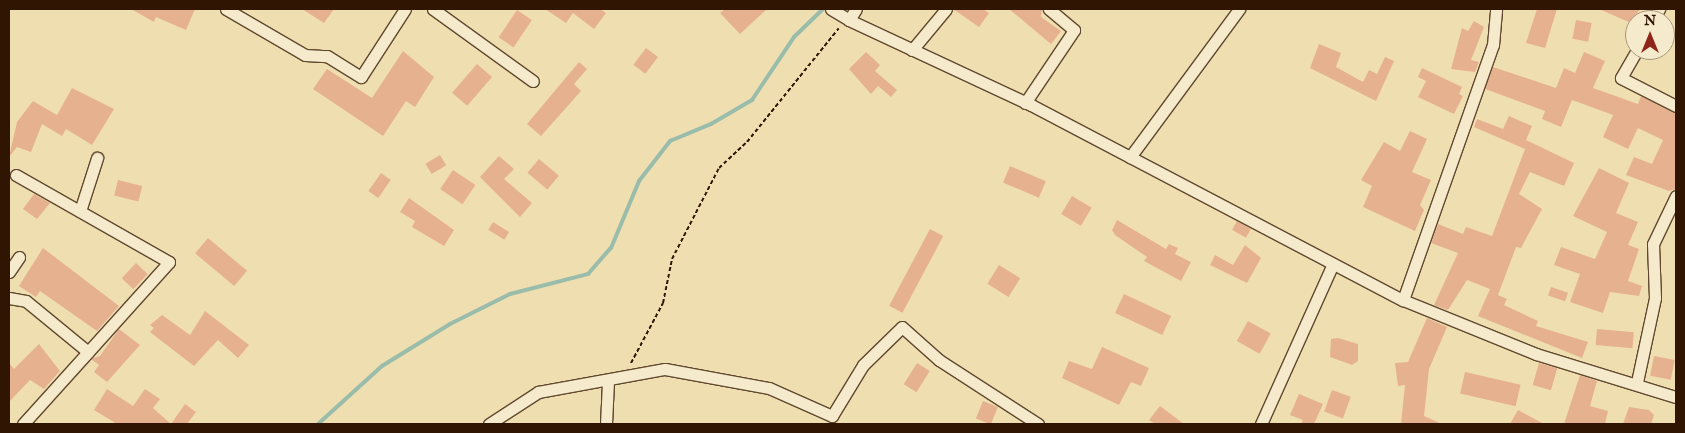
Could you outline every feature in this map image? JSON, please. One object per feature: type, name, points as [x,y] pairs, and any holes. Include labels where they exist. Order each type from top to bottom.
[{"type":"street","points":[[226,9],[305,55],[327,56],[361,77],[405,9]]},
{"type":"street","points":[[433,9],[533,80]]},
{"type":"street","points":[[832,9],[848,20],[1026,103],[1403,300],[1536,354],[1637,382],[1676,397]]},
{"type":"street","points":[[848,20],[856,9]]},
{"type":"street","points":[[912,50],[946,9]]},
{"type":"street","points":[[1026,103],[1074,30],[1049,9]]},
{"type":"street","points":[[1130,157],[1239,9]]},
{"type":"street","points":[[1403,300],[1493,45],[1496,9]]},
{"type":"street","points":[[1631,60],[1621,78],[1676,106]]},
{"type":"street","points":[[80,212],[98,158]]},
{"type":"street","points":[[16,175],[169,262],[24,424]]},
{"type":"street","points":[[1637,382],[1655,298],[1653,244],[1676,196]]},
{"type":"street","points":[[9,272],[19,257]]},
{"type":"street","points":[[1261,424],[1333,264]]},
{"type":"street","points":[[9,298],[26,301],[88,352]]},
{"type":"street","points":[[489,424],[538,392],[608,382],[625,373],[665,369],[732,379],[769,388],[832,416],[863,365],[902,327],[939,360],[1038,424]]},
{"type":"street","points":[[606,424],[608,382]]},
{"type":"path","points":[[625,373],[663,303],[672,259],[718,168],[747,142],[825,41],[848,20]]},
{"type":"building","points":[[131,9],[195,9],[186,30],[156,17],[154,22]]},
{"type":"building","points":[[302,9],[334,9],[324,23]]},
{"type":"building","points":[[545,9],[600,9],[606,13],[594,29],[573,13],[566,23]]},
{"type":"building","points":[[725,9],[767,9],[740,34],[720,13]]},
{"type":"building","points":[[953,9],[983,9],[989,13],[979,27]]},
{"type":"building","points":[[1009,9],[1042,9],[1041,17],[1061,31],[1051,44]]},
{"type":"building","points":[[1537,9],[1557,9],[1545,48],[1526,43]]},
{"type":"building","points":[[1599,9],[1640,9],[1625,10],[1625,20]]},
{"type":"building","points":[[517,10],[532,20],[513,47],[499,37]]},
{"type":"building","points":[[1576,20],[1592,23],[1588,42],[1572,39]]},
{"type":"building","points":[[1474,21],[1484,27],[1471,60],[1479,62],[1475,72],[1451,69],[1462,28],[1468,31]]},
{"type":"building","points":[[1319,44],[1341,53],[1336,67],[1363,82],[1369,70],[1377,74],[1385,57],[1394,61],[1376,101],[1310,68]]},
{"type":"building","points":[[646,48],[658,57],[645,74],[633,65]]},
{"type":"building","points":[[403,51],[434,77],[415,107],[406,101],[383,136],[313,89],[327,69],[372,98]]},
{"type":"building","points":[[866,52],[880,65],[875,71],[897,90],[891,97],[878,86],[871,94],[849,69]]},
{"type":"building","points":[[1584,52],[1605,61],[1593,88],[1638,104],[1641,96],[1676,113],[1676,189],[1669,191],[1626,175],[1634,157],[1652,164],[1663,140],[1638,128],[1628,149],[1603,137],[1613,115],[1572,100],[1561,127],[1542,119],[1545,111],[1485,89],[1493,67],[1556,88],[1564,68],[1575,73]]},
{"type":"building","points":[[579,62],[587,69],[574,84],[581,91],[541,136],[527,124]]},
{"type":"building","points":[[477,64],[492,77],[467,106],[452,93]]},
{"type":"building","points":[[1422,68],[1462,87],[1459,94],[1463,96],[1454,114],[1418,97],[1426,81],[1418,77]]},
{"type":"building","points":[[72,88],[114,109],[92,145],[66,129],[62,136],[42,124],[31,152],[17,147],[9,157],[17,122],[33,101],[57,115]]},
{"type":"building","points":[[1509,116],[1532,126],[1526,140],[1574,163],[1564,186],[1530,172],[1519,194],[1542,209],[1521,248],[1516,247],[1498,295],[1507,299],[1504,305],[1538,321],[1536,326],[1588,342],[1582,358],[1478,316],[1490,289],[1467,280],[1448,310],[1434,305],[1458,253],[1431,243],[1438,224],[1463,234],[1466,227],[1492,236],[1525,149],[1474,127],[1477,119],[1503,129]]},
{"type":"building","points":[[1410,131],[1427,139],[1412,172],[1431,180],[1420,205],[1424,210],[1415,231],[1363,207],[1372,186],[1361,180],[1384,142],[1400,151]]},
{"type":"building","points":[[440,155],[446,165],[432,174],[425,164]]},
{"type":"building","points":[[499,156],[514,169],[504,179],[532,203],[520,217],[480,177]]},
{"type":"building","points":[[539,159],[559,176],[547,190],[527,173]]},
{"type":"building","points":[[1010,166],[1046,181],[1039,198],[1003,183]]},
{"type":"building","points":[[1599,168],[1629,183],[1616,213],[1638,222],[1628,245],[1639,249],[1628,281],[1642,286],[1639,296],[1610,292],[1603,313],[1570,302],[1580,274],[1554,265],[1561,247],[1595,259],[1607,232],[1573,216]]},
{"type":"building","points":[[453,170],[475,185],[463,204],[440,189]]},
{"type":"building","points":[[381,173],[391,180],[378,198],[368,191]]},
{"type":"building","points":[[118,180],[142,186],[138,202],[114,196]]},
{"type":"building","points":[[34,194],[50,203],[37,219],[23,209]]},
{"type":"building","points":[[1072,196],[1092,208],[1081,226],[1061,214]]},
{"type":"building","points":[[409,198],[454,230],[444,246],[412,227],[415,221],[400,212]]},
{"type":"building","points":[[1117,220],[1166,249],[1169,244],[1178,248],[1175,254],[1191,262],[1181,281],[1144,261],[1147,257],[1115,235],[1112,230]]},
{"type":"building","points":[[1237,221],[1251,229],[1246,238],[1232,230]]},
{"type":"building","points":[[493,222],[509,232],[504,240],[488,230]]},
{"type":"building","points":[[930,229],[943,236],[902,313],[889,306]]},
{"type":"building","points":[[208,238],[247,271],[234,286],[195,253]]},
{"type":"building","points":[[1245,245],[1261,258],[1247,283],[1210,265],[1215,255],[1233,265]]},
{"type":"building","points":[[43,248],[119,306],[97,331],[40,291],[36,297],[19,286]]},
{"type":"building","points":[[136,263],[148,274],[133,289],[122,278]]},
{"type":"building","points":[[999,265],[1020,278],[1009,297],[987,284]]},
{"type":"building","points":[[1551,287],[1568,293],[1565,301],[1548,296]]},
{"type":"building","points":[[1124,294],[1171,316],[1162,335],[1115,313]]},
{"type":"building","points":[[205,311],[249,345],[238,358],[218,340],[194,366],[150,332],[154,328],[150,325],[162,315],[190,335]]},
{"type":"building","points":[[1427,318],[1447,327],[1429,369],[1424,416],[1442,424],[1401,424],[1405,385],[1398,386],[1395,363],[1408,362]]},
{"type":"building","points":[[1248,321],[1271,334],[1260,354],[1237,341]]},
{"type":"building","points":[[119,329],[140,345],[107,382],[94,372],[99,365],[91,359],[100,356]]},
{"type":"building","points":[[1597,329],[1634,332],[1632,348],[1596,345]]},
{"type":"building","points":[[1338,338],[1358,344],[1358,361],[1352,365],[1330,357],[1331,339]]},
{"type":"building","points":[[39,344],[60,371],[44,389],[30,380],[9,402],[9,363],[14,369]]},
{"type":"building","points":[[1102,347],[1149,368],[1141,386],[1131,382],[1119,405],[1062,378],[1069,361],[1092,369]]},
{"type":"building","points":[[1654,356],[1675,360],[1671,380],[1650,376]]},
{"type":"building","points":[[917,363],[930,371],[916,392],[904,384]]},
{"type":"building","points":[[1539,363],[1557,368],[1551,390],[1533,385]]},
{"type":"building","points":[[1465,372],[1521,385],[1516,406],[1460,393]]},
{"type":"building","points":[[1580,375],[1597,381],[1590,406],[1608,411],[1605,424],[1564,424]]},
{"type":"building","points":[[107,389],[133,406],[145,389],[160,399],[153,408],[171,424],[117,424],[94,410]]},
{"type":"building","points":[[1332,390],[1351,397],[1343,418],[1324,412]]},
{"type":"building","points":[[1299,394],[1323,404],[1314,424],[1301,424],[1303,420],[1290,415]]},
{"type":"building","points":[[983,401],[998,407],[991,424],[976,419]]},
{"type":"building","points":[[185,404],[196,412],[187,424],[171,424]]},
{"type":"building","points":[[1160,406],[1184,424],[1155,424],[1149,420]]},
{"type":"building","points":[[1629,407],[1649,410],[1654,415],[1651,424],[1623,424]]},
{"type":"building","points":[[1518,410],[1544,424],[1510,424]]},
{"type":"waterway","points":[[318,424],[382,366],[450,324],[510,294],[588,274],[611,248],[639,181],[670,141],[711,124],[752,100],[794,37],[823,9]]}]
